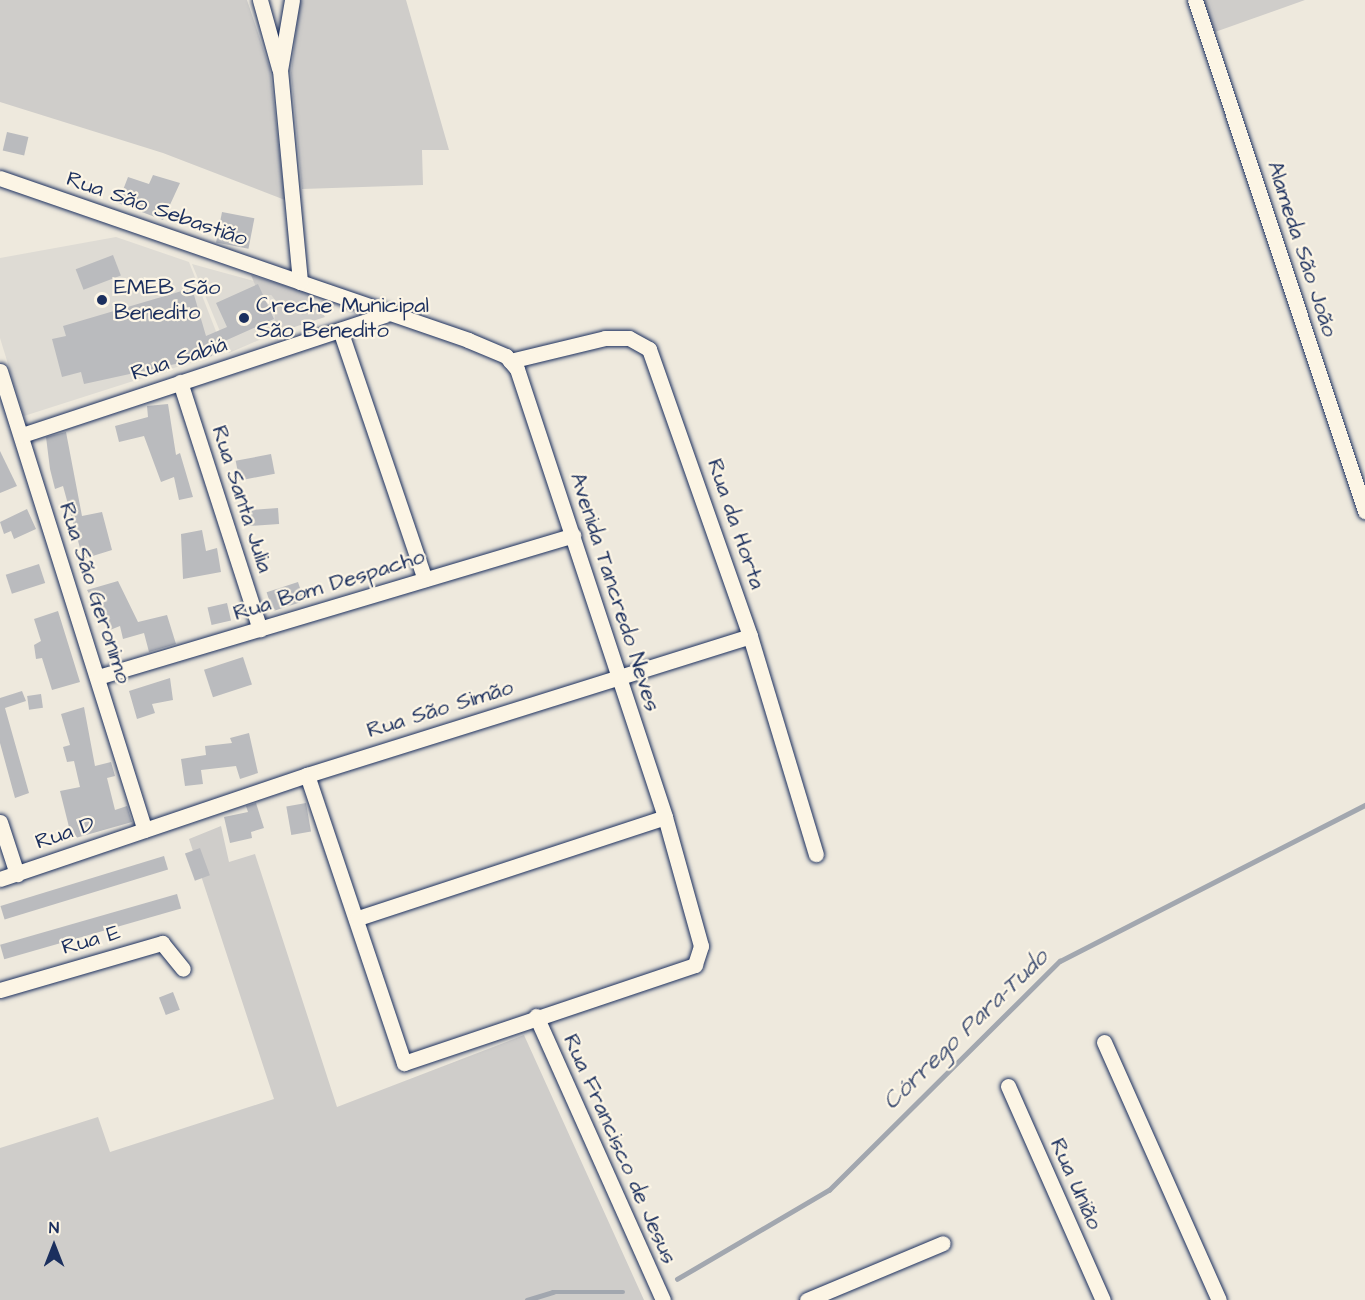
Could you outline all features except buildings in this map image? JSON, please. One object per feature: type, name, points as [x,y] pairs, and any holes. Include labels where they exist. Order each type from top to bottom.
[{"type":"street","points":[[260,0],[280,70],[300,282],[386,315],[468,340],[510,361]]},
{"type":"street","points":[[280,70],[292,0]]},
{"type":"street","name":"Alameda São João","points":[[1195,0],[1365,512]]},
{"type":"street","name":"Rua São Sebastião","points":[[0,178],[300,282]]},
{"type":"street","name":"Rua Sabiá","points":[[22,435],[386,315]]},
{"type":"street","points":[[340,330],[425,579]]},
{"type":"street","name":"Rua da Horta","points":[[510,361],[605,338],[629,338],[649,349],[750,636],[816,854]]},
{"type":"street","name":"Avenida Tancredo Neves","points":[[358,918],[404,1063],[536,1016],[695,965],[701,946],[665,817],[527,394],[510,361]]},
{"type":"street","name":"Rua São Geronimo","points":[[0,371],[145,830]]},
{"type":"street","name":"Rua Santa Julia","points":[[180,382],[260,629]]},
{"type":"street","name":"Rua Bom Despacho","points":[[98,678],[573,535]]},
{"type":"street","name":"Rua São Simão","points":[[145,830],[307,775],[750,636]]},
{"type":"street","points":[[307,775],[358,918],[665,817]]},
{"type":"street","points":[[0,822],[17,874]]},
{"type":"street","name":"Rua D","points":[[0,879],[145,830]]},
{"type":"street","name":"Rua E","points":[[0,990],[162,943],[183,969]]},
{"type":"street","name":"Rua Francisco de Jesus","points":[[536,1016],[663,1300]]},
{"type":"street","points":[[1104,1042],[1219,1300]]},
{"type":"street","name":"Rua União","points":[[1008,1086],[1103,1300]]},
{"type":"street","points":[[807,1300],[943,1244]]},
{"type":"shaded area","points":[[0,0],[247,0],[270,69],[285,200],[163,153],[0,102]]},
{"type":"shaded area","points":[[300,0],[406,0],[449,150],[422,150],[423,185],[302,189],[291,73]]},
{"type":"shaded area","points":[[1203,0],[1305,0],[1215,32]]},
{"type":"shaded area","name":"EMEB São Benedito","points":[[116,237],[189,262],[224,352],[24,416],[0,338],[0,258]]},
{"type":"shaded area","name":"Creche Municipal São Benedito","points":[[192,264],[254,281],[260,297],[271,295],[276,301],[273,334],[229,353]]},
{"type":"shaded area","points":[[251,275],[308,293],[325,317],[273,334],[276,301],[271,295],[260,297]]},
{"type":"shaded area","points":[[221,826],[229,862],[255,854],[337,1107],[524,1035],[644,1300],[0,1300],[0,1148],[98,1117],[110,1152],[274,1099],[189,839]]},
{"type":"waterway","name":"Córrego Para-Tudo","points":[[677,1279],[829,1190],[1060,961],[1365,805]]},
{"type":"waterway","name":"Córrego Para-Tudo","points":[[527,1300],[553,1292],[623,1292]]},
{"type":"place","name":"EMEB São Benedito","points":[[102,300]]},
{"type":"place","name":"Creche Municipal São Benedito","points":[[244,318]]}]
